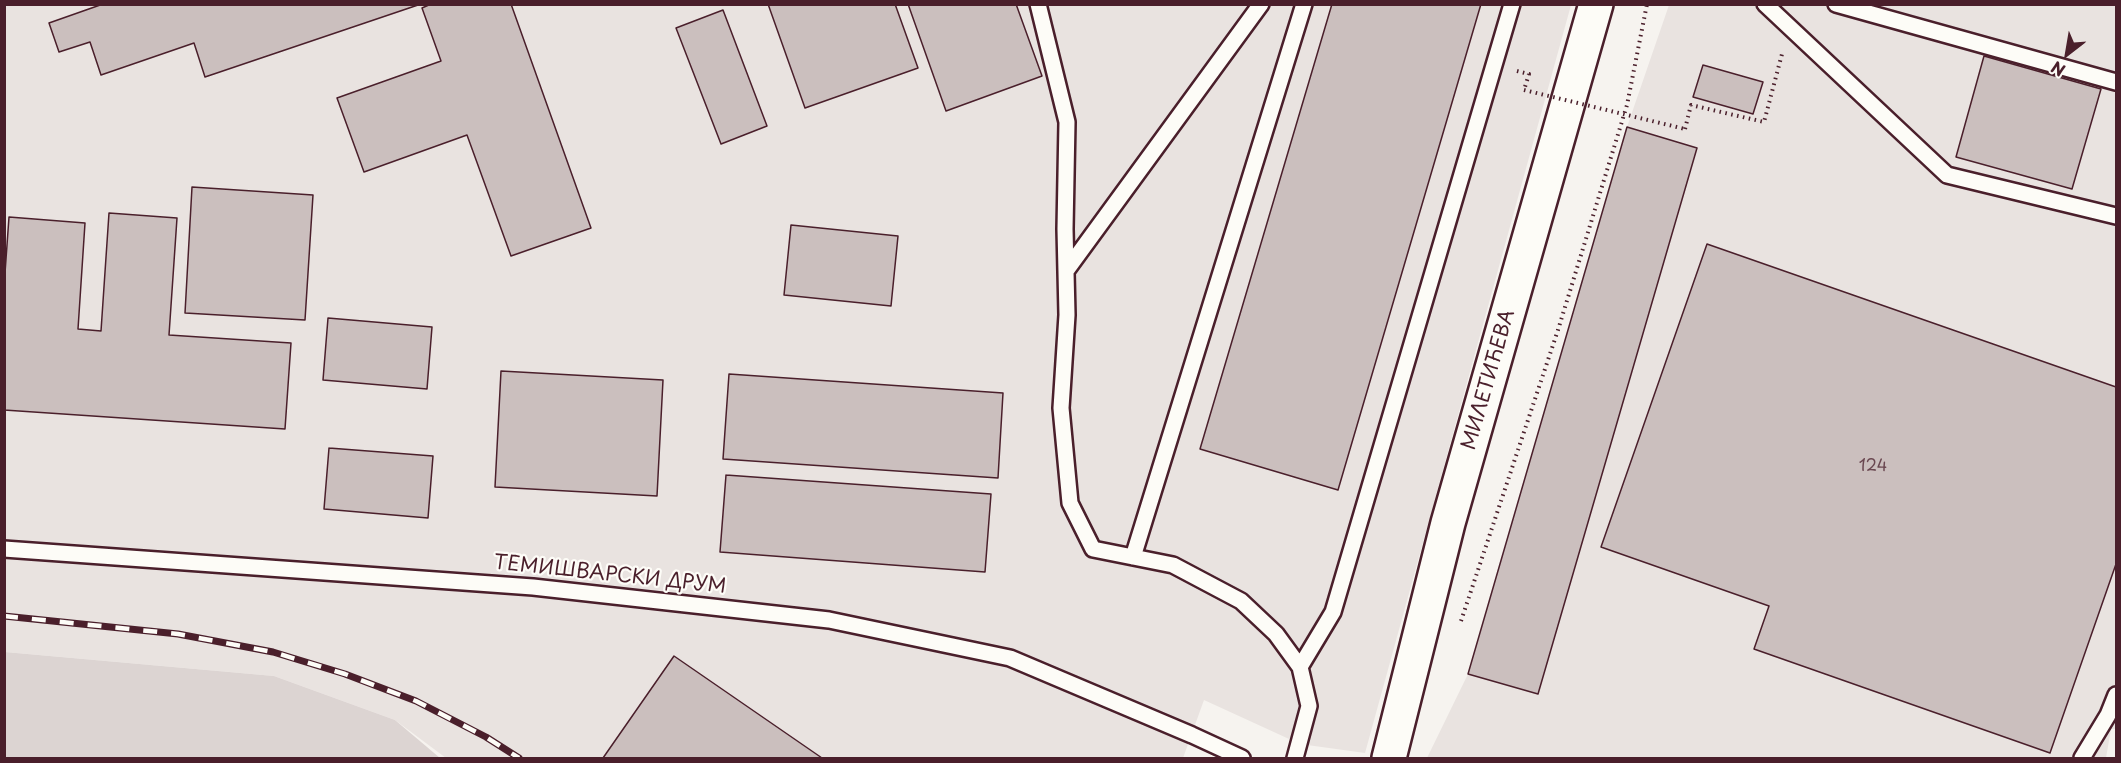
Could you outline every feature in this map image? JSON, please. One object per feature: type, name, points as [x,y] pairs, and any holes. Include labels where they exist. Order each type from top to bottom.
[{"type":"main road","name":"МИЛЕТИЋЕВА","points":[[1389,759],[1448,523],[1596,4]]},
{"type":"lane","points":[[1038,4],[1067,122],[1067,315],[1061,408],[1071,502],[1093,549],[1173,565],[1241,601],[1276,634],[1300,667],[1308,706],[1295,759]]},
{"type":"lane","points":[[1066,271],[1261,4]]},
{"type":"lane","points":[[1133,557],[1304,4]]},
{"type":"lane","points":[[1300,667],[1334,612],[1512,4]]},
{"type":"lane","points":[[1765,4],[1947,175],[2116,216]]},
{"type":"lane","points":[[1836,4],[2116,82]]},
{"type":"lane","name":"ТЕМИШВАРСКИ ДРУМ","points":[[4,549],[533,587],[829,620],[1010,658],[1192,735],[1242,759]]},
{"type":"lane","points":[[2082,759],[2108,715],[2116,695]]},
{"type":"path","points":[[1458,629],[1558,330],[1627,105],[1647,4]]},
{"type":"path","points":[[1529,74],[1524,90],[1685,129],[1691,105],[1764,122],[1789,27]]},
{"type":"shaded area","points":[[4,5],[1571,5],[1365,753],[1300,744],[1204,700],[1183,758],[446,758],[395,720],[274,676],[5,652]]},
{"type":"shaded area","points":[[1669,5],[2116,5],[2116,729],[2111,729],[2106,758],[1427,758],[1468,674],[1627,127]]},
{"type":"shaded area","points":[[5,652],[274,676],[395,720],[440,758],[5,758]]},
{"type":"building","points":[[103,4],[421,4],[205,77],[194,43],[101,75],[90,42],[59,52],[49,23]]},
{"type":"building","points":[[431,4],[511,4],[591,228],[511,256],[467,135],[364,172],[337,98],[441,61],[422,8]]},
{"type":"building","points":[[768,4],[895,4],[918,68],[805,108]]},
{"type":"building","points":[[908,4],[1016,4],[1042,76],[946,111]]},
{"type":"building","points":[[1332,4],[1481,4],[1338,490],[1200,449]]},
{"type":"building","points":[[723,10],[767,126],[721,144],[676,28]]},
{"type":"building","points":[[1984,56],[2101,89],[2072,189],[1956,157]]},
{"type":"building","points":[[1703,65],[1763,82],[1753,114],[1693,97]]},
{"type":"building","points":[[1627,127],[1697,148],[1538,694],[1468,674]]},
{"type":"building","points":[[192,187],[313,195],[305,320],[185,313]]},
{"type":"building","points":[[109,213],[177,218],[169,335],[291,343],[285,429],[4,410],[4,287],[9,217],[85,223],[78,329],[101,331]]},
{"type":"building","points":[[791,225],[898,236],[891,306],[784,295]]},
{"type":"building","points":[[1707,244],[2116,387],[2116,564],[2050,753],[1754,649],[1769,606],[1601,547]]},
{"type":"building","points":[[328,318],[432,327],[427,389],[323,380]]},
{"type":"building","points":[[501,371],[663,380],[657,496],[495,487]]},
{"type":"building","points":[[729,374],[1003,393],[998,478],[723,459]]},
{"type":"building","points":[[329,448],[433,456],[428,518],[324,509]]},
{"type":"building","points":[[726,475],[991,494],[985,572],[720,552]]},
{"type":"building","points":[[674,656],[822,758],[603,758]]},
{"type":"railway","points":[[4,616],[178,634],[273,652],[345,674],[416,701],[486,737],[519,758]]}]
